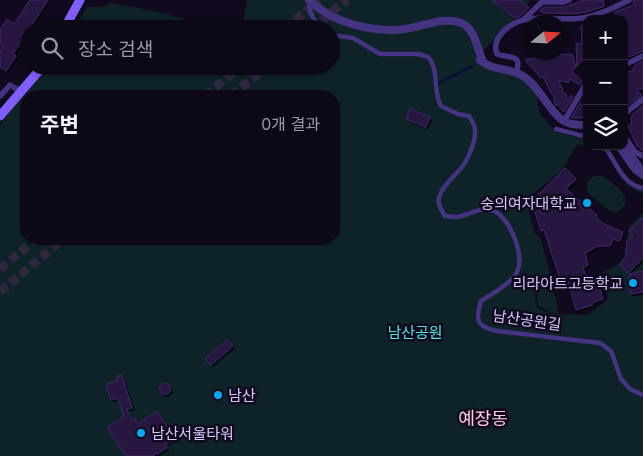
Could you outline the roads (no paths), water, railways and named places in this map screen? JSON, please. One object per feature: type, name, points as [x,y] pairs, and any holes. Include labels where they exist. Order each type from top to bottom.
[{"type":"main road","points":[[70,20],[81,0]]},
{"type":"main road","points":[[21,90],[33,75]]},
{"type":"main road","points":[[1,111],[33,75]]},
{"type":"main road","points":[[1,111],[20,91]]},
{"type":"street","points":[[315,20],[308,6],[309,0],[333,18],[388,30],[406,29],[446,21],[464,24],[473,35],[482,59],[480,60],[490,67],[516,72],[524,76],[536,87],[548,104],[564,121],[583,125]]},
{"type":"street","points":[[528,15],[542,1],[563,2],[569,0]]},
{"type":"street","points":[[568,17],[583,18],[611,9],[629,0]]},
{"type":"street","points":[[516,72],[519,64],[518,60],[496,54],[495,42],[504,30],[514,23],[523,20]]},
{"type":"street","name":"남산공원길","points":[[340,36],[353,38],[380,54],[418,54],[428,57],[434,66],[436,94],[441,106],[458,114],[469,116],[473,122],[474,138],[464,165],[441,191],[438,199],[440,208],[445,216],[456,217],[483,208],[495,211],[511,228],[519,255],[518,272],[508,282],[481,301],[478,319],[480,325],[486,329],[497,331],[600,343],[611,351],[621,379],[630,388],[643,395]]},
{"type":"street","points":[[628,63],[643,56]]},
{"type":"street","points":[[0,96],[10,85],[20,91]]},
{"type":"street","points":[[564,121],[583,89]]},
{"type":"street","points":[[628,111],[643,99]]},
{"type":"street","points":[[556,129],[583,137]]},
{"type":"street","points":[[628,142],[635,152],[643,156]]},
{"type":"street","points":[[628,147],[643,170]]},
{"type":"street","points":[[606,150],[624,178],[634,185],[643,188]]},
{"type":"street","points":[[622,150],[635,169],[643,175]]},
{"type":"waterway","points":[[437,84],[473,66]]},
{"type":"tunnel","points":[[296,20],[319,0]]},
{"type":"tunnel","points":[[322,20],[348,0]]},
{"type":"tunnel","points":[[212,90],[230,75]]},
{"type":"tunnel","points":[[238,90],[256,75]]},
{"type":"tunnel","points":[[0,269],[29,245]]},
{"type":"tunnel","points":[[0,292],[56,245]]},
{"type":"place","name":"숭의여자대학교","points":[[587,203]]},
{"type":"place","name":"리라아트고등학교","points":[[633,283]]},
{"type":"place","name":"남산","points":[[218,395]]},
{"type":"place","name":"남산서울타워","points":[[141,433]]},
{"type":"district","name":"예장동","points":[[483,418]]},
{"type":"park label","name":"남산공원","points":[[415,332]]}]
